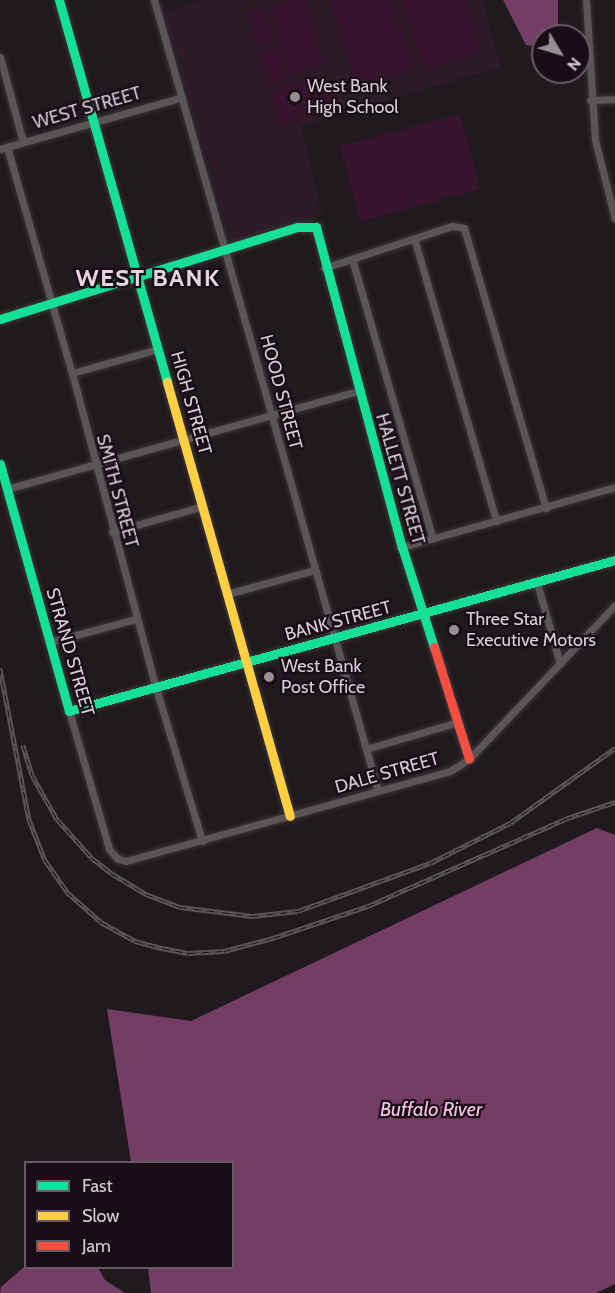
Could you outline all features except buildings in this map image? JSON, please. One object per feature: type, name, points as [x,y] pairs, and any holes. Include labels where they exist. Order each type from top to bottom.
[{"type":"street","name":"HIGH STREET","points":[[59,0],[290,816]]},
{"type":"street","name":"HOOD STREET","points":[[154,0],[227,250],[378,791]]},
{"type":"street","points":[[585,0],[594,140],[615,219]]},
{"type":"street","points":[[0,57],[23,142]]},
{"type":"street","name":"WEST STREET","points":[[4,148],[182,97]]},
{"type":"street","points":[[590,100],[615,99]]},
{"type":"street","name":"SMITH STREET","points":[[4,148],[72,373],[94,465],[136,619],[202,841]]},
{"type":"street","name":"HALLETT STREET","points":[[227,250],[309,224],[317,228],[324,268],[402,548],[455,723],[469,759]]},
{"type":"street","points":[[324,268],[455,225],[464,229],[546,508]]},
{"type":"street","points":[[414,238],[496,521]]},
{"type":"street","points":[[0,320],[227,250]]},
{"type":"street","points":[[352,259],[433,539]]},
{"type":"street","points":[[72,373],[158,350]]},
{"type":"street","points":[[7,489],[358,391]]},
{"type":"street","name":"STRAND STREET","points":[[0,464],[109,849]]},
{"type":"street","points":[[402,548],[615,487]]},
{"type":"street","points":[[112,532],[202,506]]},
{"type":"street","name":"BANK STREET","points":[[69,711],[155,685],[423,616],[615,560]]},
{"type":"street","points":[[227,594],[315,570]]},
{"type":"street","points":[[537,583],[560,664]]},
{"type":"street","name":"DALE STREET","points":[[109,849],[118,859],[126,861],[444,774],[469,759],[615,604]]},
{"type":"street","points":[[50,642],[136,619]]},
{"type":"street","points":[[366,749],[455,723]]},
{"type":"shaded area","name":"West Bank High School","points":[[203,0],[482,0],[501,67],[301,126],[322,216],[232,245],[164,12]]},
{"type":"shaded area","points":[[292,0],[306,0],[325,65],[289,76],[270,6]]},
{"type":"shaded area","points":[[328,0],[392,0],[415,68],[357,87]]},
{"type":"shaded area","points":[[401,0],[466,0],[483,51],[425,71]]},
{"type":"shaded area","points":[[266,8],[275,42],[257,47],[248,13]]},
{"type":"shaded area","points":[[278,47],[287,81],[269,86],[260,52]]},
{"type":"shaded area","points":[[328,75],[337,109],[319,114],[310,80]]},
{"type":"shaded area","points":[[308,81],[317,115],[298,120],[289,86]]},
{"type":"shaded area","points":[[288,87],[297,121],[279,126],[270,92]]},
{"type":"shaded area","points":[[460,114],[480,189],[360,221],[340,146]]},
{"type":"water","points":[[503,0],[558,0],[558,24],[531,24],[531,46],[526,45]]},
{"type":"water","name":"Buffalo River","points":[[597,828],[615,835],[615,1284],[596,1293],[151,1293],[148,1269],[234,1269],[234,1161],[131,1161],[107,1009],[191,1021]]},
{"type":"water","points":[[24,1267],[24,1269],[99,1269],[105,1280],[125,1293],[0,1293],[1,1287]]},
{"type":"railway","points":[[0,668],[29,819],[45,860],[67,892],[101,922],[135,941],[162,948],[188,953],[224,951],[273,938],[368,906],[565,819],[615,802]]},
{"type":"railway","points":[[23,745],[32,775],[57,819],[92,858],[111,873],[146,894],[180,907],[252,916],[298,911],[430,863],[510,823],[615,748]]},
{"type":"traffic: fast","points":[[59,0],[167,382]]},
{"type":"traffic: fast","points":[[0,319],[298,227],[316,227],[402,547],[434,647]]},
{"type":"traffic: fast","points":[[0,464],[69,711],[615,560]]},
{"type":"traffic: slow","points":[[167,382],[290,816]]},
{"type":"traffic: jam","points":[[434,647],[469,759]]},
{"type":"place","name":"West Bank High School","points":[[295,97]]},
{"type":"place","name":"Three Star Executive Motors","points":[[454,630]]},
{"type":"place","name":"West Bank Post Office","points":[[269,677]]},
{"type":"district","name":"WEST BANK","points":[[148,278]]}]
